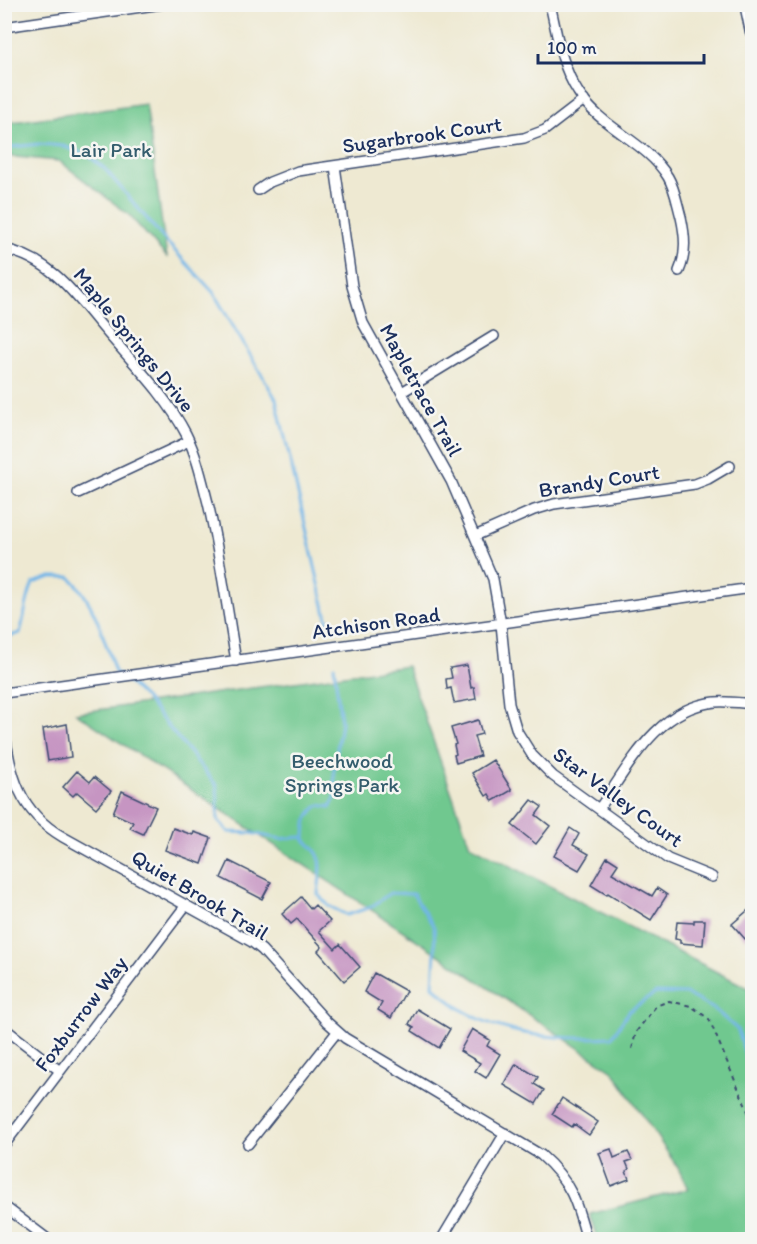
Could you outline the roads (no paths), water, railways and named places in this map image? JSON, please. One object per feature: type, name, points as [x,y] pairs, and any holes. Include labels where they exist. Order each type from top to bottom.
[{"type":"street","points":[[4,27],[88,10],[162,4]]},
{"type":"street","points":[[550,4],[561,55],[570,77],[584,100],[594,111],[646,152],[661,167],[673,188],[685,238],[684,254],[679,271]]},
{"type":"street","points":[[746,4],[753,32]]},
{"type":"street","name":"Sugarbrook Court","points":[[258,190],[284,175],[524,138],[545,130],[584,100]]},
{"type":"street","name":"Mapletrace Trail","points":[[335,166],[356,305],[376,348],[451,481],[493,579],[501,624]]},
{"type":"street","name":"Maple Springs Drive","points":[[4,249],[33,258],[64,281],[176,417],[200,469],[213,526],[236,661]]},
{"type":"street","points":[[402,392],[494,336]]},
{"type":"street","points":[[78,492],[189,441]]},
{"type":"street","name":"Brandy Court","points":[[475,536],[534,510],[554,504],[695,484],[730,466]]},
{"type":"street","name":"Atchison Road","points":[[4,693],[753,588]]},
{"type":"street","name":"Star Valley Court","points":[[501,624],[509,704],[517,730],[532,755],[553,776],[668,859],[712,877]]},
{"type":"street","points":[[599,809],[651,736],[669,720],[691,708],[715,702],[753,704]]},
{"type":"street","name":"Quiet Brook Trail","points":[[4,728],[14,779],[30,809],[44,824],[63,837],[236,932],[262,950],[337,1032],[541,1155],[561,1174],[576,1200],[587,1239]]},
{"type":"street","name":"Foxburrow Way","points":[[4,1145],[186,905]]},
{"type":"street","points":[[4,1028],[60,1071]]},
{"type":"street","points":[[248,1144],[337,1032]]},
{"type":"street","points":[[441,1239],[505,1133]]},
{"type":"street","points":[[4,1206],[49,1239]]},
{"type":"waterway","points":[[4,148],[39,144],[63,146],[89,156],[105,169],[164,239],[213,292],[276,399],[329,627]]},
{"type":"waterway","points":[[4,638],[20,633],[33,583],[51,577],[70,577],[92,609],[115,672],[119,675]]},
{"type":"waterway","points":[[305,839],[306,824],[311,812],[319,805],[330,807],[335,798],[334,770],[341,722],[334,666]]},
{"type":"waterway","points":[[124,679],[145,698],[217,786],[218,820],[229,832],[251,833],[281,839],[302,837],[319,857],[321,868],[318,894],[329,906],[347,915],[371,907],[390,893],[413,894],[434,927],[433,986],[462,1010],[482,1020],[518,1032],[556,1037],[612,1037],[629,1011],[656,993],[686,994],[714,1009],[738,1030],[752,1078]]},
{"type":"park label","name":"Lair Park","points":[[111,150]]},
{"type":"park label","name":"Beechwood Springs Park","points":[[342,773]]}]
